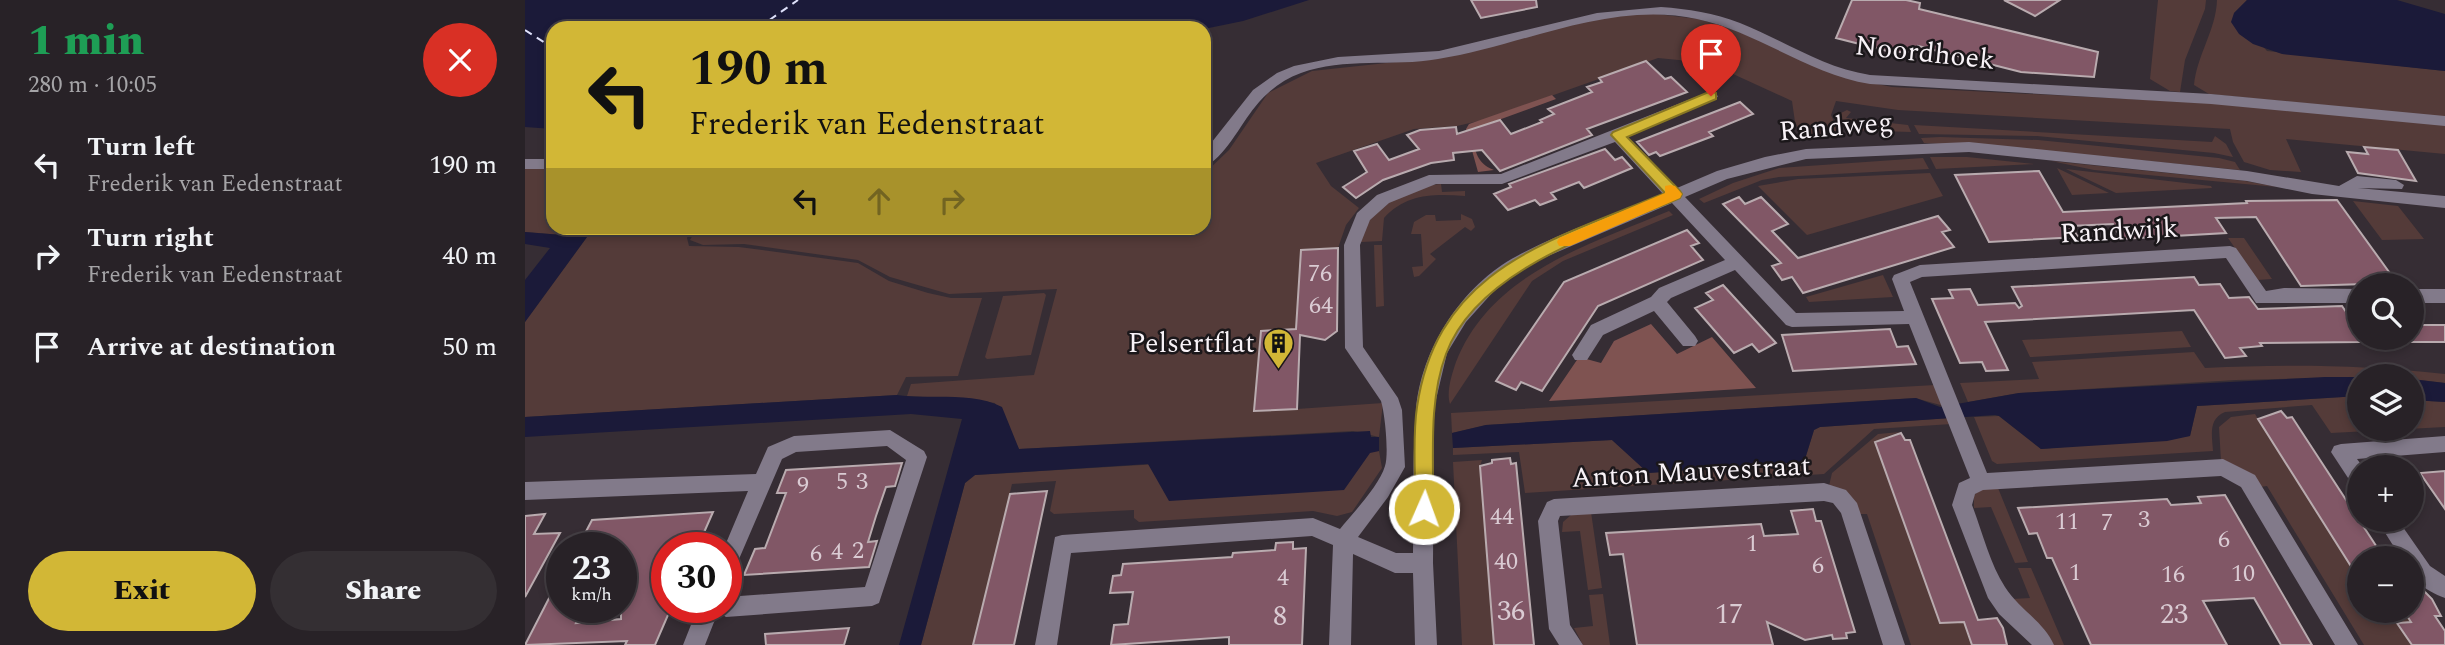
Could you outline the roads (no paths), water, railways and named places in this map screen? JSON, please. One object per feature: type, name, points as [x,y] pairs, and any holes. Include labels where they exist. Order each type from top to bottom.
[{"type":"street","name":"Noordhoek","points":[[1211,154],[1254,97],[1272,82],[1295,70],[1323,64],[1397,61],[1441,55],[1591,15],[1645,9],[1696,15],[1720,22],[1852,76],[1899,83],[2211,99],[2445,121]]},
{"type":"street","points":[[1340,645],[1343,541],[1381,491],[1395,467],[1393,411],[1389,398],[1354,348],[1352,245],[1363,217],[1383,198],[1435,179],[1502,179],[1711,96]]},
{"type":"street","points":[[1617,135],[1792,320],[1916,317]]},
{"type":"street","name":"Randweg","points":[[1426,645],[1423,564],[1425,408],[1438,352],[1460,317],[1487,287],[1521,261],[1675,194],[1733,172],[1806,154],[1969,147],[2247,176],[2312,189],[2445,202]]},
{"type":"street","points":[[525,164],[546,164]]},
{"type":"street","name":"Randweg","points":[[2342,192],[2357,181],[2445,190]]},
{"type":"street","name":"Randwijk","points":[[1982,482],[1900,279],[1920,271],[2230,252],[2262,298],[2284,295],[2347,296]]},
{"type":"street","points":[[1581,355],[1597,330],[1657,302],[1665,293],[1737,262]]},
{"type":"street","points":[[2424,296],[2445,296]]},
{"type":"street","points":[[1657,302],[1689,341]]},
{"type":"street","points":[[741,532],[775,453],[794,444],[890,438],[917,457],[872,596],[742,605]]},
{"type":"street","points":[[2347,461],[2341,452],[2445,444]]},
{"type":"street","points":[[2043,645],[2040,638],[2007,607],[1996,591],[1962,505],[1966,489],[1982,482],[2223,467],[2248,481],[2347,645]]},
{"type":"street","points":[[525,491],[762,482]]},
{"type":"street","name":"Anton Mauvestraat","points":[[1572,645],[1560,629],[1548,521],[1554,508],[1823,492],[1839,496],[1850,509],[1893,645]]},
{"type":"street","points":[[1046,645],[1062,544],[1313,527],[1395,563],[1423,564]]},
{"type":"street","points":[[2395,532],[2423,572],[2445,588]]},
{"type":"street","points":[[694,645],[707,623]]},
{"type":"place","name":"Pelsertflat","points":[[1278,370]]}]
